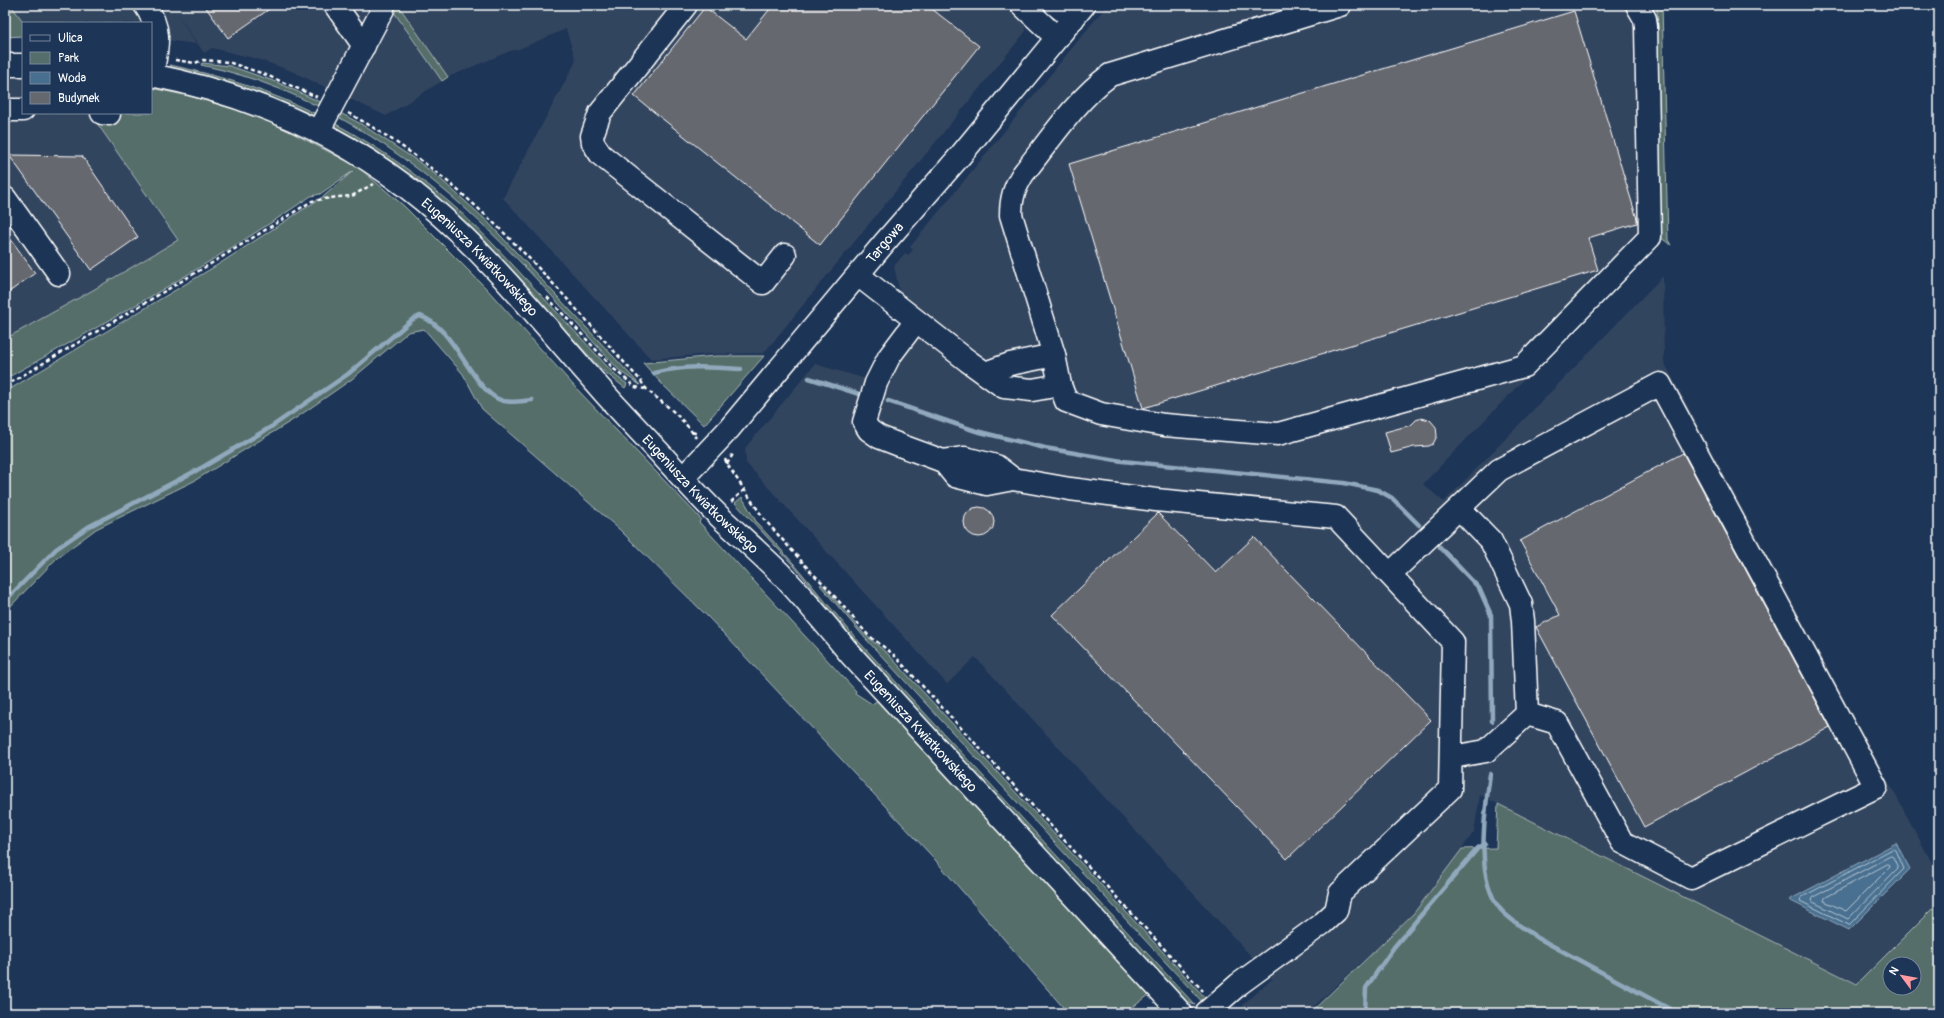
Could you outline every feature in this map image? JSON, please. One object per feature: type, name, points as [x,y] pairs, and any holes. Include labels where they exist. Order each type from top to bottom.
[{"type":"main road","points":[[145,5],[154,18],[158,34],[152,69]]},
{"type":"main road","points":[[335,5],[364,46]]},
{"type":"main road","points":[[318,132],[383,9],[380,5]]},
{"type":"main road","points":[[686,5],[600,113],[592,136],[593,143],[600,155],[763,283],[785,256]]},
{"type":"main road","points":[[1022,5],[1057,38]]},
{"type":"main road","points":[[1056,5],[1079,12]]},
{"type":"main road","points":[[1340,5],[1110,75],[1082,100],[1023,174],[1016,185],[1011,199],[1011,215],[1054,355],[1060,385],[1066,401],[1101,414],[1164,425],[1278,434],[1524,366],[1650,237],[1646,27],[1645,19],[1637,5]]},
{"type":"main road","name":"Targowa","points":[[683,478],[728,429],[965,151],[1079,12]]},
{"type":"main road","points":[[5,65],[22,65]]},
{"type":"main road","name":"Eugeniusza Kwiatkowskiego","points":[[152,75],[187,83],[238,98],[290,118],[318,132],[383,171],[436,212],[492,265],[683,478],[805,600],[851,655],[1181,1013]]},
{"type":"main road","points":[[5,110],[22,110]]},
{"type":"main road","points":[[5,198],[59,274]]},
{"type":"main road","points":[[858,275],[1004,387],[1032,390],[1060,385]]},
{"type":"main road","points":[[916,321],[889,357],[876,383],[864,422],[869,430],[879,437],[943,461],[965,458],[996,466],[1013,479],[1070,489],[1156,500],[1336,517],[1453,642],[1452,757],[1450,789],[1340,893],[1336,911],[1323,923],[1239,984],[1212,1009]]},
{"type":"main road","points":[[985,373],[1010,364],[1054,355]]},
{"type":"main road","points":[[1390,574],[1460,509],[1499,470],[1660,384],[1876,787],[1691,878],[1622,842],[1557,723],[1527,714]]},
{"type":"main road","points":[[1460,509],[1491,541],[1521,604],[1527,714]]},
{"type":"main road","points":[[1452,757],[1486,751],[1527,714]]},
{"type":"path","points":[[5,386],[212,264],[312,200],[337,196],[352,196],[364,191],[376,182],[383,171]]},
{"type":"path","points":[[645,389],[665,405],[692,432]]},
{"type":"path","points":[[727,464],[764,519],[807,568],[824,584],[868,635],[894,654],[1212,1009]]},
{"type":"shaded area","points":[[12,5],[389,5],[442,81],[386,116],[289,70],[257,59],[212,48],[204,53],[178,15],[196,44],[152,38],[152,22],[23,22]]},
{"type":"shaded area","points":[[398,5],[1029,5],[1022,13],[1026,31],[764,353],[709,354],[651,359],[503,198],[576,61],[566,29],[448,77]]},
{"type":"shaded area","points":[[1107,5],[1657,5],[1661,238],[1423,484],[1444,502],[1663,276],[1664,362],[1939,876],[1939,902],[1885,956],[1882,956],[1882,959],[1857,984],[1480,795],[1474,832],[1414,913],[1307,1013],[1249,1013],[1242,1005],[1272,979],[975,657],[947,684],[746,463],[745,448],[815,364],[890,386],[894,371],[933,319],[900,294],[894,266],[905,253],[908,255],[913,250],[910,247]]},
{"type":"shaded area","points":[[5,78],[22,78],[22,114],[91,114],[178,240],[5,339]]},
{"type":"green space","points":[[5,5],[11,5],[23,22],[22,22],[22,36],[5,37]]},
{"type":"green space","points":[[389,5],[398,5],[448,77],[442,81]]},
{"type":"green space","points":[[1657,5],[1662,5],[1668,240],[1671,245],[1661,238]]},
{"type":"green space","points":[[202,63],[230,66],[276,82],[316,100],[361,124],[416,160],[436,175],[486,220],[640,385],[621,372],[535,278],[482,224],[420,171],[387,147],[316,105],[241,75],[201,65]]},
{"type":"green space","points":[[170,65],[248,86],[284,99],[352,133],[385,153],[449,202],[478,229],[616,376],[627,384],[625,388],[601,369],[535,297],[443,205],[173,69]]},
{"type":"green space","points":[[152,88],[189,96],[239,110],[275,124],[358,167],[404,206],[485,287],[575,387],[701,519],[699,522],[856,691],[855,693],[872,704],[878,700],[1149,995],[1125,1013],[1068,1013],[930,854],[709,618],[620,530],[482,409],[463,374],[424,329],[408,332],[352,379],[296,418],[194,481],[96,529],[57,558],[5,612],[5,392],[219,264],[324,196],[353,171],[320,194],[311,196],[199,268],[5,379],[5,339],[178,240],[91,114],[152,114]]},
{"type":"green space","points":[[715,356],[764,356],[704,425],[643,363]]},
{"type":"green space","points":[[742,497],[757,523],[794,564],[860,643],[1195,1005],[1184,1001],[868,658],[794,566],[735,503]]},
{"type":"green space","points":[[822,584],[862,632],[889,655],[1210,1003],[1206,1006],[864,637],[820,585]]},
{"type":"green space","points":[[1498,804],[1857,984],[1882,959],[1882,996],[1922,996],[1922,956],[1885,956],[1939,902],[1939,1013],[1310,1013],[1414,913],[1462,849],[1496,848]]},
{"type":"water","points":[[1896,843],[1910,869],[1849,930],[1789,900]]},
{"type":"building","points":[[204,5],[275,5],[228,38]]},
{"type":"building","points":[[773,5],[927,5],[979,46],[820,245],[634,96],[705,7],[746,39]]},
{"type":"building","points":[[1574,11],[1637,219],[1637,223],[1588,238],[1598,270],[1143,408],[1069,164]]},
{"type":"building","points":[[9,155],[82,156],[138,237],[91,270]]},
{"type":"building","points":[[5,231],[35,273],[5,295]]},
{"type":"building","points":[[1421,418],[1430,420],[1436,427],[1437,436],[1433,444],[1391,453],[1385,432],[1411,425],[1416,420]]},
{"type":"building","points":[[1683,453],[1830,727],[1644,827],[1536,627],[1560,615],[1520,541]]},
{"type":"building","points":[[979,507],[989,512],[994,522],[989,532],[979,537],[969,532],[964,522],[969,512]]},
{"type":"building","points":[[1158,513],[1216,573],[1254,537],[1431,720],[1287,859],[1052,615]]},
{"type":"waterway","points":[[5,601],[56,549],[88,527],[203,467],[271,427],[348,374],[413,319],[420,316],[432,322],[443,332],[488,392],[502,401],[515,402],[532,400]]},
{"type":"waterway","points":[[654,373],[665,370],[708,367],[741,369]]},
{"type":"waterway","points":[[809,378],[859,394]]},
{"type":"waterway","points":[[888,401],[976,431],[1045,448],[1122,461],[1344,483],[1378,490],[1392,498],[1419,525]]},
{"type":"waterway","points":[[1440,547],[1479,588],[1491,615],[1492,721]]},
{"type":"waterway","points":[[1490,774],[1484,826],[1484,863],[1487,881],[1493,897],[1501,910],[1538,938],[1677,1013]]},
{"type":"waterway","points":[[1365,1013],[1366,988],[1394,947],[1478,848],[1485,844]]}]
